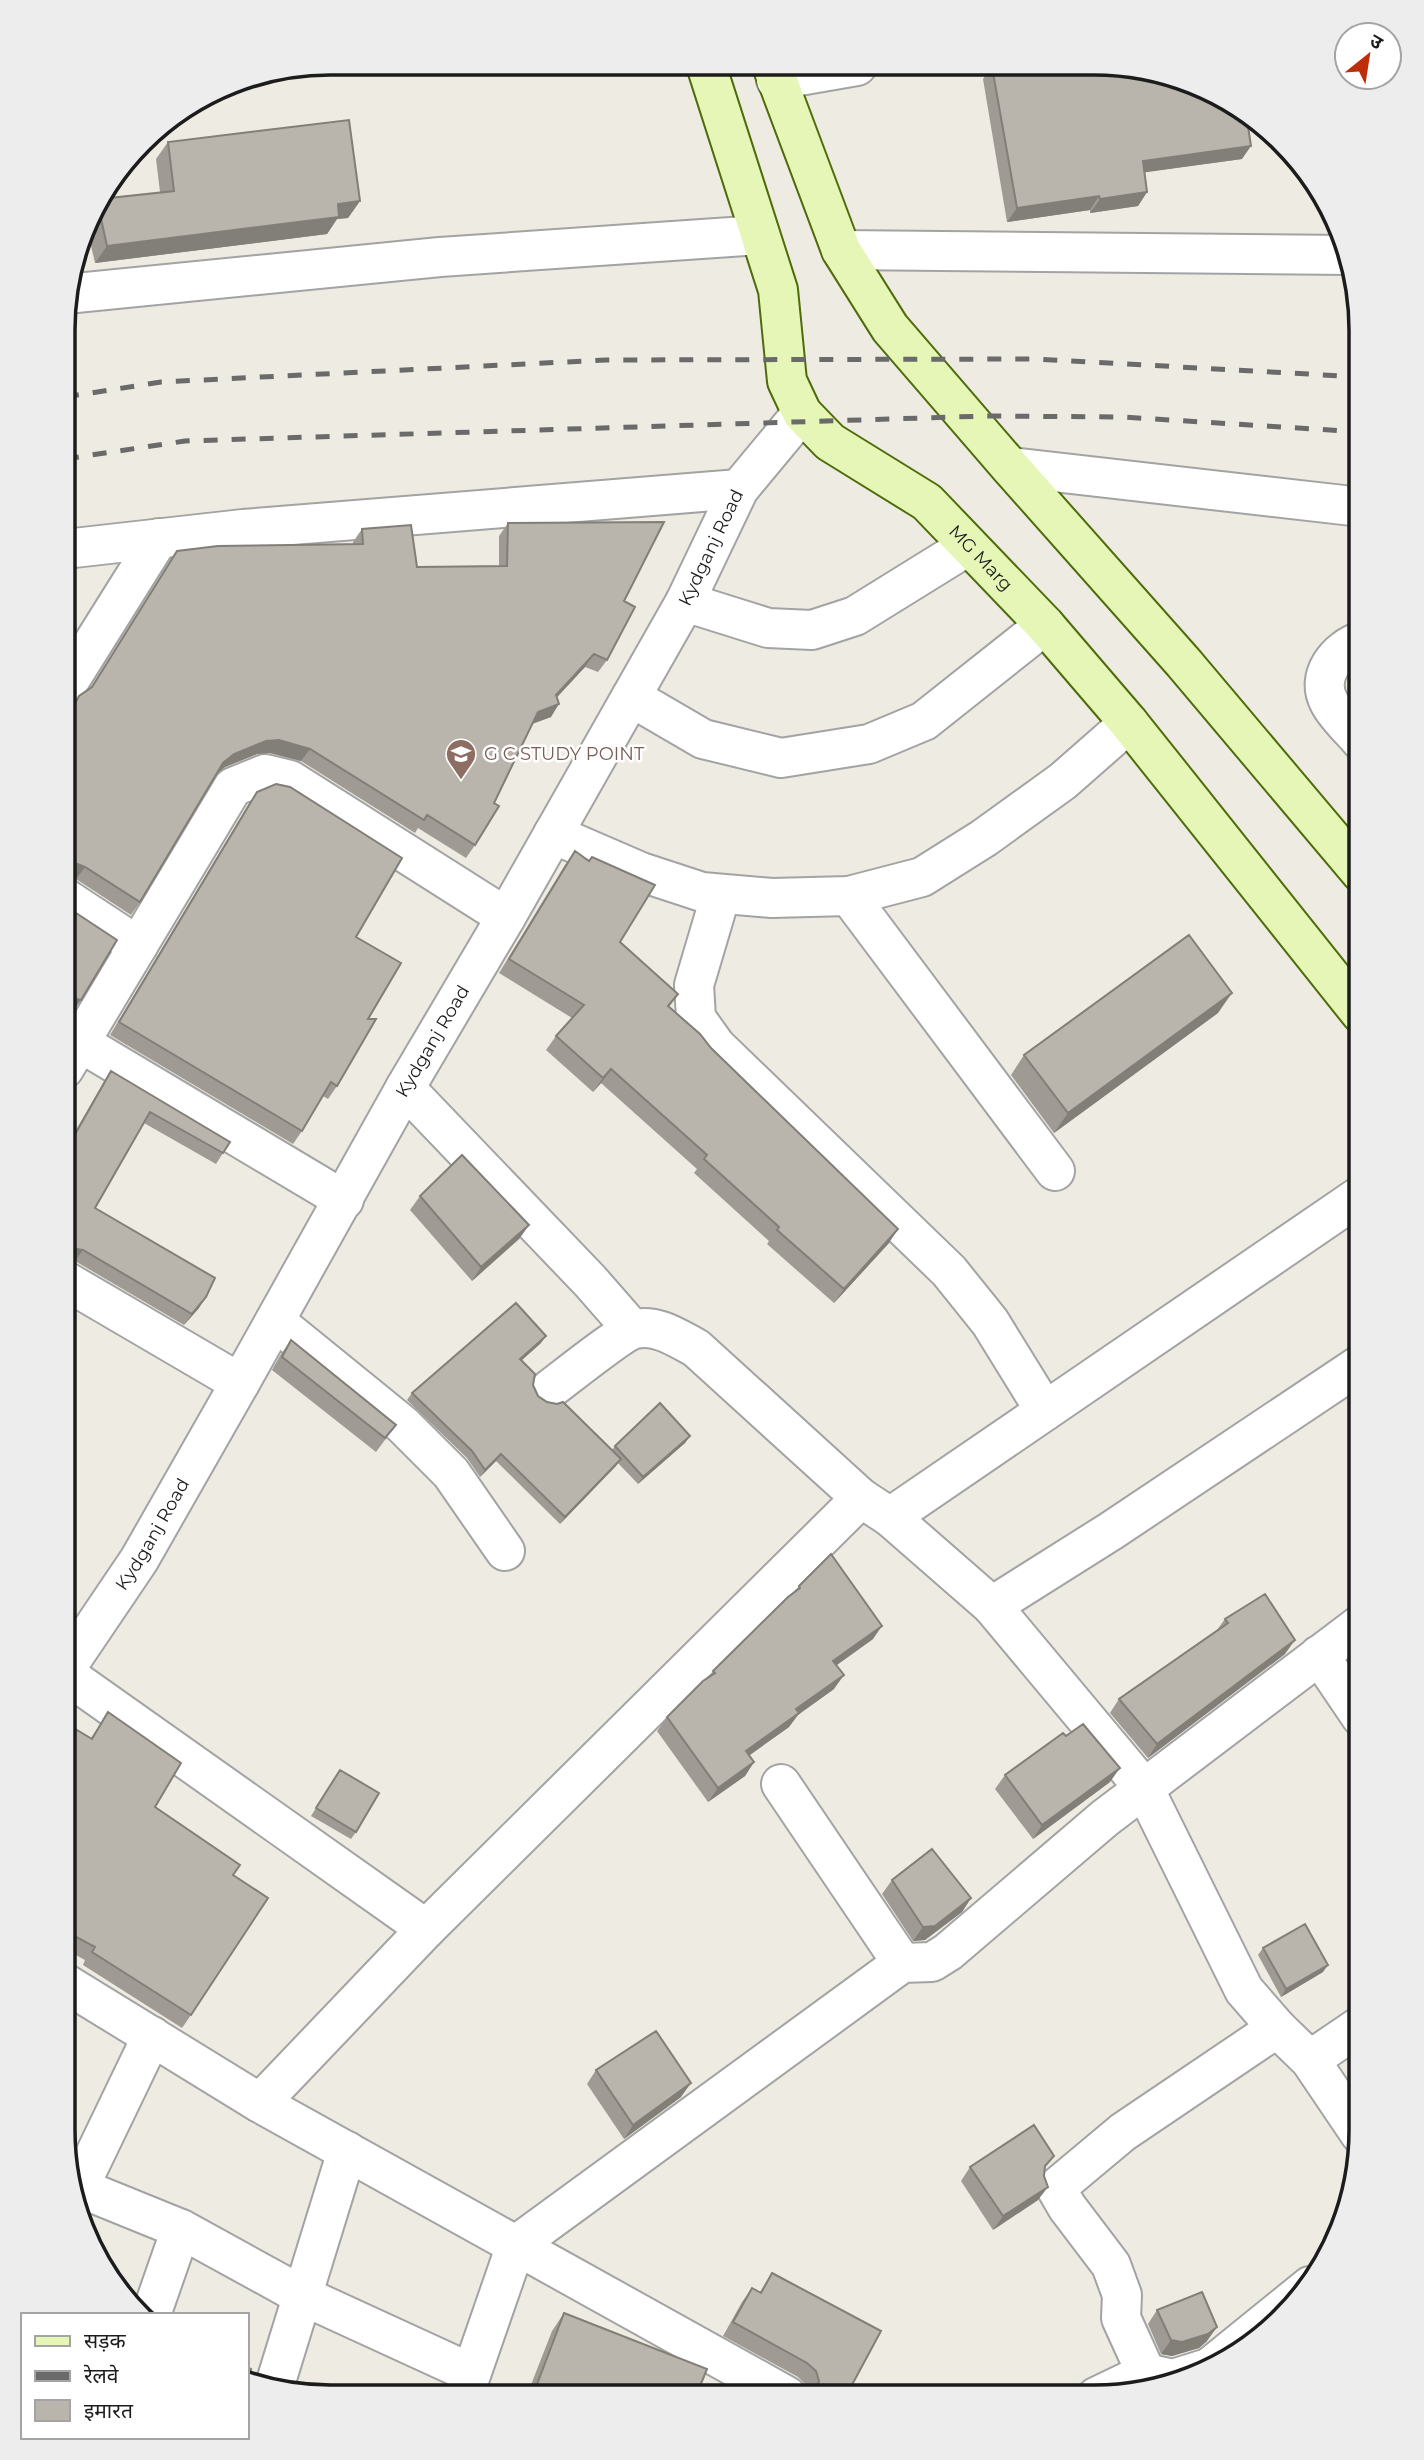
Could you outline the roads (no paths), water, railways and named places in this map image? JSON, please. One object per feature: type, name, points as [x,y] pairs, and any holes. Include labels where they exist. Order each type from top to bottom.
[{"type":"main road","name":"MG Marg","points":[[709,75],[778,290],[787,381],[802,413],[830,442],[927,502],[1045,625],[1129,723],[1349,999]]},
{"type":"main road","points":[[775,75],[841,250],[890,328],[1183,662],[1349,859]]},
{"type":"street","points":[[78,293],[440,257],[760,235]]},
{"type":"street","points":[[841,250],[1337,256]]},
{"type":"street","name":"Kydganj Road","points":[[75,1656],[139,1560],[405,1088],[506,917],[685,602],[739,489],[802,413]]},
{"type":"street","points":[[1010,467],[1349,506]]},
{"type":"street","points":[[75,548],[243,529],[739,489]]},
{"type":"street","points":[[75,672],[159,538]]},
{"type":"street","points":[[685,602],[768,628],[812,630],[855,617],[968,545]]},
{"type":"street","points":[[631,697],[703,739],[781,758],[869,744],[924,721],[1045,625]]},
{"type":"street","points":[[1349,647],[1333,660],[1324,682],[1328,701],[1349,726]]},
{"type":"street","points":[[553,834],[640,872],[702,892],[772,898],[849,897],[922,877],[984,838],[1063,780],[1129,723]]},
{"type":"street","points":[[75,1040],[138,946],[233,787],[265,774],[290,780],[506,917]]},
{"type":"street","points":[[721,894],[694,985],[696,1018],[716,1046],[949,1271],[990,1322],[1045,1411]]},
{"type":"street","points":[[849,897],[1055,1171]]},
{"type":"street","points":[[75,905],[138,946]]},
{"type":"street","points":[[75,1051],[344,1200]]},
{"type":"street","points":[[405,1088],[590,1281],[632,1329]]},
{"type":"street","points":[[260,2103],[426,1929],[875,1508],[1045,1411],[1349,1203]]},
{"type":"street","points":[[75,1297],[240,1383]]},
{"type":"street","points":[[275,1321],[403,1425],[450,1473],[505,1551]]},
{"type":"street","points":[[550,1389],[632,1329],[670,1333],[696,1348],[875,1508],[992,1606],[1143,1788],[1244,1990],[1310,2060],[1349,2118]]},
{"type":"street","points":[[992,1606],[1111,1531],[1349,1372]]},
{"type":"street","points":[[84,2195],[181,2229],[467,2384],[516,2245],[902,1963],[932,1962],[948,1952],[1105,1818],[1349,1633]]},
{"type":"street","points":[[1319,1655],[1349,1699]]},
{"type":"street","points":[[75,1680],[426,1929]]},
{"type":"street","points":[[781,1784],[902,1963]]},
{"type":"street","points":[[75,1989],[260,2103],[767,2385]]},
{"type":"street","points":[[1146,2373],[1121,2318],[1122,2295],[1111,2265],[1056,2189],[1123,2132],[1277,2028]]},
{"type":"street","points":[[1310,2060],[1349,2033]]},
{"type":"street","points":[[81,2184],[152,2036]]},
{"type":"street","points":[[277,2379],[347,2151]]},
{"type":"street","points":[[152,2312],[181,2229]]},
{"type":"street","points":[[1125,2383],[1146,2373],[1160,2376]]},
{"type":"railway","points":[[75,395],[161,382],[606,360],[1036,359],[1349,376]]},
{"type":"railway","points":[[75,458],[185,441],[987,416],[1122,417],[1349,431]]},
{"type":"place","name":"G C STUDY POINT","points":[[461,781]]}]
